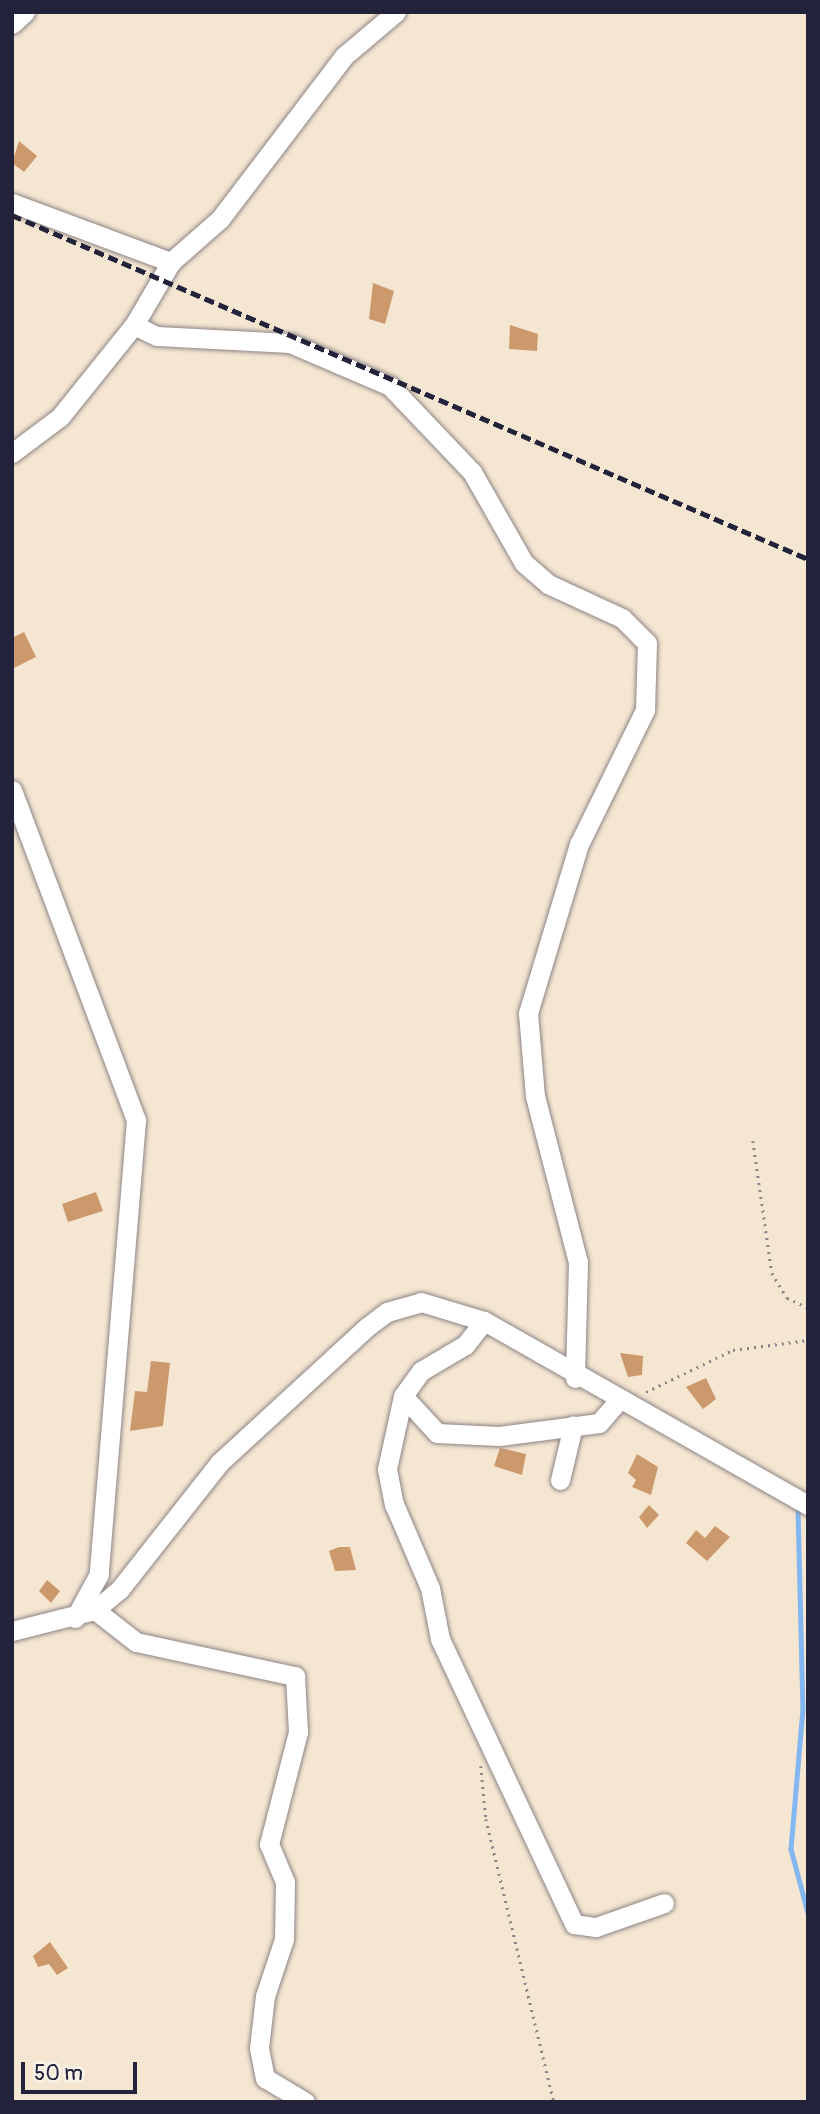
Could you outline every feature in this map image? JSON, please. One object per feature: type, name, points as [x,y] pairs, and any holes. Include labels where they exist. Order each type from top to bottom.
[{"type":"street","points":[[12,24],[25,12]]},
{"type":"street","points":[[12,453],[61,417],[134,325],[171,262],[220,219],[344,57],[396,12]]},
{"type":"street","points":[[12,203],[171,262]]},
{"type":"street","points":[[134,325],[157,336],[290,343],[390,386],[472,472],[524,562],[548,584],[622,618],[647,643],[645,710],[579,844],[528,1013],[535,1096],[578,1262],[575,1378]]},
{"type":"street","points":[[12,790],[136,1121],[99,1574],[75,1618]]},
{"type":"street","points":[[12,1631],[75,1618],[95,1610],[120,1589],[219,1463],[377,1319],[421,1302],[484,1321],[620,1404],[808,1505]]},
{"type":"street","points":[[484,1321],[465,1345],[421,1371],[402,1396],[387,1469],[394,1504],[430,1588],[440,1639],[574,1924],[596,1927],[664,1903]]},
{"type":"street","points":[[402,1396],[437,1433],[533,1436],[599,1423],[620,1404]]},
{"type":"street","points":[[560,1480],[573,1426]]},
{"type":"street","points":[[95,1610],[136,1642],[295,1676],[298,1732],[269,1844],[285,1882],[284,1940],[265,1996],[259,2048],[265,2078],[305,2102]]},
{"type":"path","points":[[753,1141],[772,1273],[787,1298],[808,1308]]},
{"type":"path","points":[[620,1404],[733,1350],[808,1340]]},
{"type":"path","points":[[486,1739],[479,1778],[486,1819],[554,2102]]},
{"type":"building","points":[[19,141],[37,156],[24,172],[12,163]]},
{"type":"building","points":[[373,283],[394,291],[385,324],[369,319]]},
{"type":"building","points":[[510,325],[538,334],[537,351],[509,349]]},
{"type":"building","points":[[24,632],[36,657],[12,669],[12,638]]},
{"type":"building","points":[[96,1192],[103,1211],[68,1222],[62,1204]]},
{"type":"building","points":[[620,1353],[643,1356],[642,1375],[628,1377]]},
{"type":"building","points":[[151,1361],[170,1363],[163,1426],[130,1431],[135,1391],[147,1392]]},
{"type":"building","points":[[706,1378],[716,1399],[703,1409],[686,1387]]},
{"type":"building","points":[[500,1448],[526,1454],[522,1475],[494,1466]]},
{"type":"building","points":[[637,1454],[658,1467],[651,1495],[632,1487],[636,1480],[628,1473]]},
{"type":"building","points":[[649,1505],[659,1515],[647,1528],[639,1517]]},
{"type":"building","points":[[715,1526],[730,1537],[707,1561],[686,1543],[696,1530],[705,1538]]},
{"type":"building","points":[[350,1547],[356,1570],[335,1571],[329,1551]]},
{"type":"building","points":[[47,1580],[60,1591],[51,1603],[39,1591]]},
{"type":"building","points":[[50,1942],[68,1968],[57,1975],[49,1964],[38,1967],[33,1956]]},
{"type":"waterway","points":[[798,1508],[803,1709],[791,1849],[808,1913]]},
{"type":"railway","points":[[12,215],[808,559]]}]
